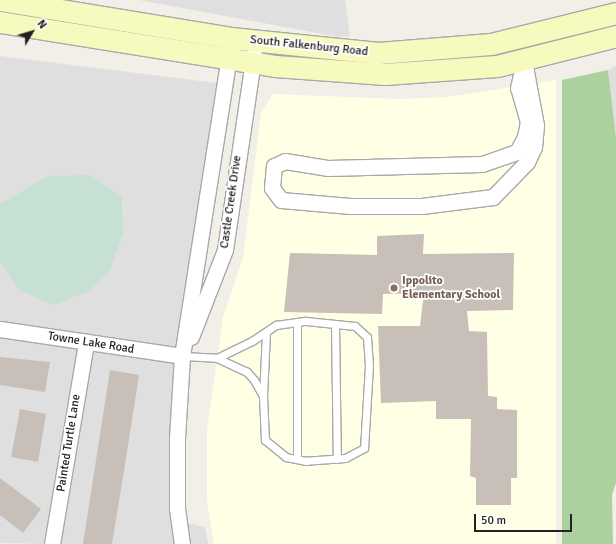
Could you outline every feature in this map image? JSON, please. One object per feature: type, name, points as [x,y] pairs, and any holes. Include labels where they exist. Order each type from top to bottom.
[{"type":"street","name":"South Falkenburg Road","points":[[0,0],[231,38],[378,53],[491,44],[614,13]]},
{"type":"street","points":[[524,60],[534,112],[534,147],[527,162],[493,198],[483,200],[350,206],[281,200],[270,179],[274,166],[284,161],[358,168],[492,161],[517,152],[525,137],[528,122],[518,88],[524,60],[538,41],[594,25],[614,13]]},
{"type":"street","name":"South Falkenburg Road","points":[[0,22],[228,59],[385,74],[496,66],[616,36]]},
{"type":"street","name":"Castle Creek Drive","points":[[182,544],[178,509],[177,438],[182,356],[231,38]]},
{"type":"street","name":"Castle Creek Drive","points":[[182,356],[225,250],[256,41]]},
{"type":"street","points":[[492,161],[501,167],[503,187]]},
{"type":"street","name":"Towne Lake Road","points":[[0,329],[182,356]]},
{"type":"street","name":"Painted Turtle Lane","points":[[52,544],[86,342]]},
{"type":"lane","points":[[217,358],[266,332],[276,325],[297,322],[355,326],[367,337],[369,365],[364,448],[337,459],[297,459],[286,457],[265,440],[263,396],[266,332]]},
{"type":"lane","points":[[297,322],[297,459]]},
{"type":"lane","points":[[335,324],[337,459]]},
{"type":"lane","points":[[182,356],[217,358],[247,372],[263,396]]},
{"type":"shaded area","points":[[139,0],[345,0],[350,36],[339,37]]},
{"type":"shaded area","points":[[0,56],[217,83],[176,348],[0,322],[0,262],[19,290],[111,269],[123,234],[122,197],[47,176],[0,204]]},
{"type":"shaded area","points":[[616,66],[616,138],[608,70]]},
{"type":"shaded area","name":"Ippolito Elementary School","points":[[556,80],[556,544],[214,544],[207,501],[207,429],[223,317],[243,258],[261,113],[273,94],[398,99],[447,97]]},
{"type":"shaded area","points":[[90,175],[122,197],[123,234],[111,269],[89,291],[53,305],[19,290],[0,262],[0,204],[47,176]]},
{"type":"shaded area","points":[[0,336],[78,348],[45,544],[0,543]]},
{"type":"shaded area","points":[[92,351],[174,362],[175,544],[59,544]]},
{"type":"shaded area","points":[[187,523],[205,527],[208,544],[190,544]]},
{"type":"green space","points":[[608,70],[616,138],[616,483],[612,495],[613,544],[562,544],[562,80]]},
{"type":"building","points":[[424,234],[423,254],[514,253],[513,310],[467,311],[469,331],[487,332],[488,396],[497,397],[497,409],[517,410],[517,478],[511,478],[511,505],[476,505],[476,478],[470,476],[471,419],[436,419],[436,401],[381,403],[378,326],[420,326],[424,293],[383,294],[382,314],[284,312],[290,253],[377,255],[377,236]]},
{"type":"building","points":[[0,357],[50,362],[45,392],[0,385]]},
{"type":"building","points":[[110,370],[139,375],[112,544],[83,544]]},
{"type":"building","points":[[20,409],[46,414],[38,462],[11,457]]},
{"type":"building","points":[[0,478],[41,509],[23,533],[0,515]]},
{"type":"place","name":"Ippolito Elementary School","points":[[394,288]]}]
